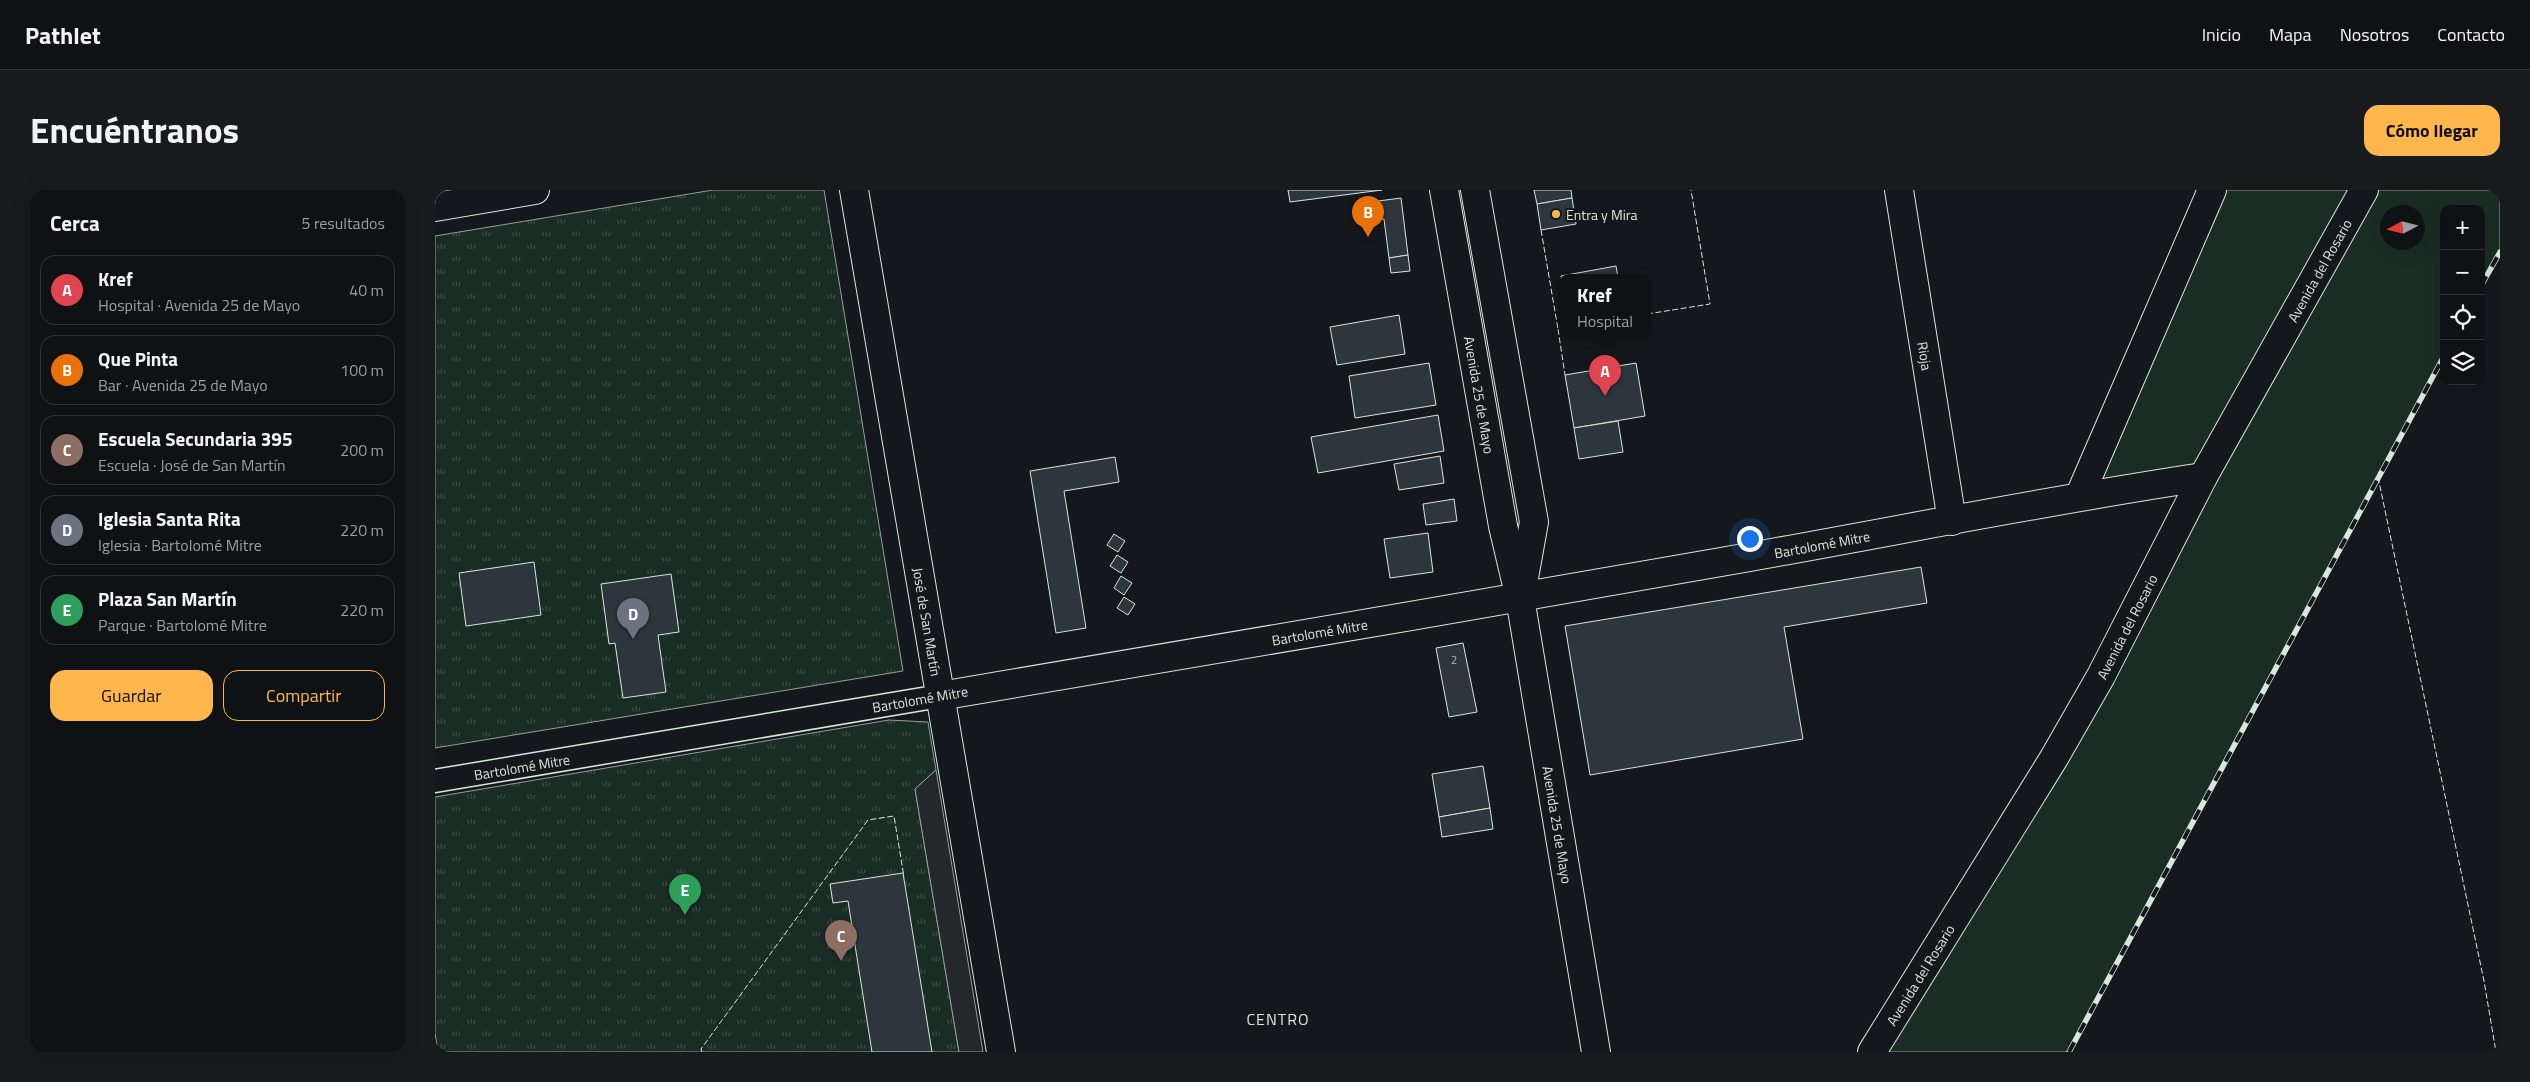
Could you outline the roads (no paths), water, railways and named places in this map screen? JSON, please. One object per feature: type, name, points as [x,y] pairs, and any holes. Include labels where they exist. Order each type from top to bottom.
[{"type":"street","points":[[435,207],[535,190]]},
{"type":"street","name":"José de San Martín","points":[[854,190],[1001,1052]]},
{"type":"street","name":"Avenida 25 de Mayo","points":[[1444,190],[1503,526],[1520,598],[1596,1052]]},
{"type":"street","name":"Avenida 25 de Mayo","points":[[1475,190],[1534,522],[1520,598]]},
{"type":"street","name":"Rioja","points":[[1899,190],[1952,521]]},
{"type":"street","points":[[2080,495],[2212,190]]},
{"type":"street","name":"Avenida del Rosario","points":[[1872,1052],[2059,750],[2101,676],[2203,477],[2364,190]]},
{"type":"street","name":"Bartolomé Mitre","points":[[435,781],[1520,598],[1952,521],[2080,495],[2203,477]]},
{"type":"railway","points":[[2485,279],[2500,252]]},
{"type":"railway","points":[[2069,1052],[2440,363]]},
{"type":"place","name":"Entra y Mira","points":[[1556,214]]},
{"type":"place","name":"Que Pinta","points":[[1368,237]]},
{"type":"place","name":"Kref","points":[[1605,396]]},
{"type":"place","name":"Iglesia Santa Rita","points":[[633,639]]},
{"type":"place","name":"Plaza San Martín","points":[[685,915]]},
{"type":"place","name":"Escuela Secundaria 395","points":[[841,961]]},
{"type":"district","name":"CENTRO","points":[[1278,1019]]}]
